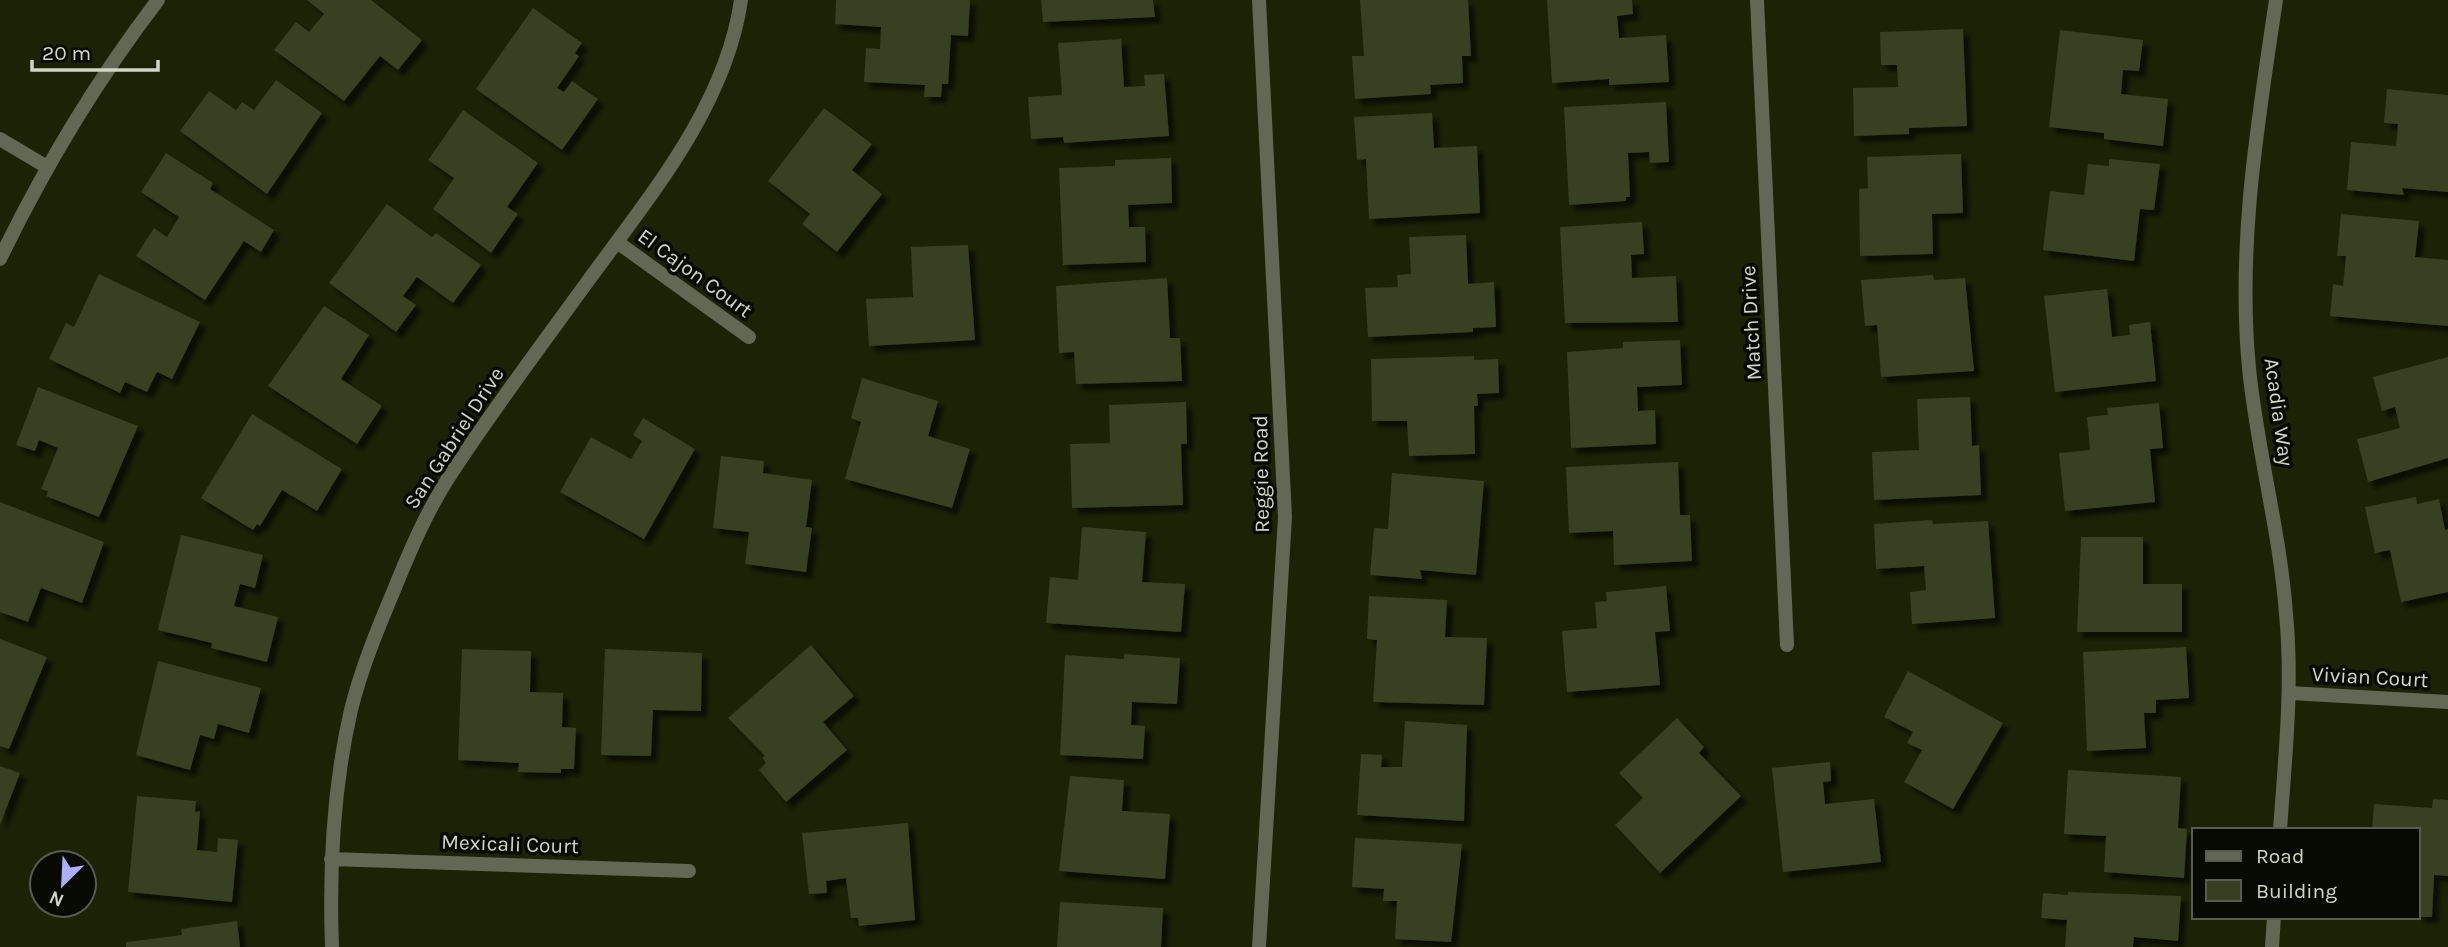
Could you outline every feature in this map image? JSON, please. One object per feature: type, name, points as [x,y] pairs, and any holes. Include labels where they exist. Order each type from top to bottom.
[{"type":"street","points":[[0,259],[47,167],[86,102],[158,0]]},
{"type":"street","name":"San Gabriel Drive","points":[[332,947],[331,859],[337,792],[352,708],[381,621],[413,543],[446,482],[617,242],[688,137],[720,74],[741,0]]},
{"type":"street","name":"Reggie Road","points":[[1259,0],[1285,517],[1259,947]]},
{"type":"street","name":"Match Drive","points":[[1757,0],[1787,645]]},
{"type":"street","name":"Acadia Way","points":[[2276,0],[2250,183],[2247,287],[2249,368],[2277,533],[2287,614],[2290,693],[2280,828]]},
{"type":"street","points":[[0,139],[47,167]]},
{"type":"street","name":"El Cajon Court","points":[[617,242],[750,337]]},
{"type":"street","name":"Vivian Court","points":[[2290,693],[2448,702]]},
{"type":"street","name":"Mexicali Court","points":[[331,859],[689,870]]},
{"type":"street","points":[[2272,947],[2274,919]]},
{"type":"building","points":[[307,0],[371,0],[422,40],[398,70],[380,56],[344,101],[274,50],[296,22],[309,32],[324,14]]},
{"type":"building","points":[[836,0],[970,0],[968,36],[951,35],[948,84],[942,84],[941,97],[924,97],[925,85],[864,82],[866,48],[880,49],[881,27],[835,24]]},
{"type":"building","points":[[1041,0],[1153,0],[1155,17],[1043,22]]},
{"type":"building","points":[[1360,0],[1468,0],[1471,56],[1462,56],[1463,83],[1430,85],[1431,94],[1355,99],[1352,56],[1364,56]]},
{"type":"building","points":[[1547,0],[1632,0],[1633,14],[1617,16],[1619,38],[1666,35],[1669,82],[1609,85],[1609,79],[1552,83]]},
{"type":"building","points":[[533,8],[582,43],[575,53],[579,56],[557,88],[564,92],[572,81],[598,99],[562,150],[476,89]]},
{"type":"building","points":[[1963,29],[1967,126],[1909,128],[1909,134],[1854,136],[1853,88],[1898,87],[1897,65],[1881,65],[1880,32]]},
{"type":"building","points":[[2060,30],[2143,40],[2139,71],[2123,70],[2121,94],[2168,99],[2163,146],[2104,139],[2104,133],[2049,127]]},
{"type":"building","points":[[1121,39],[1124,87],[1145,86],[1144,75],[1164,74],[1169,136],[1064,143],[1063,137],[1031,139],[1028,97],[1062,95],[1058,43]]},
{"type":"building","points":[[276,80],[322,113],[267,194],[180,131],[209,91],[236,110],[242,102],[254,110]]},
{"type":"building","points":[[2387,89],[2448,95],[2448,192],[2402,188],[2404,195],[2347,190],[2351,142],[2396,146],[2398,124],[2384,123]]},
{"type":"building","points":[[1666,102],[1669,162],[1650,163],[1649,152],[1628,153],[1630,197],[1626,197],[1626,201],[1569,205],[1564,107]]},
{"type":"building","points":[[824,108],[872,144],[852,170],[882,194],[837,252],[802,224],[810,214],[768,181]]},
{"type":"building","points":[[463,110],[538,163],[507,207],[518,214],[491,253],[433,209],[454,178],[428,160]]},
{"type":"building","points":[[1432,113],[1434,148],[1477,146],[1480,213],[1369,219],[1366,159],[1357,160],[1354,117]]},
{"type":"building","points":[[166,153],[213,183],[210,189],[274,230],[261,252],[244,241],[205,300],[136,256],[154,228],[167,237],[179,217],[141,192]]},
{"type":"building","points":[[1961,154],[1963,213],[1932,214],[1933,254],[1860,256],[1859,189],[1868,188],[1867,157]]},
{"type":"building","points":[[1171,158],[1172,203],[1128,205],[1129,227],[1145,227],[1146,262],[1063,265],[1059,168],[1115,166],[1115,160]]},
{"type":"building","points":[[2109,159],[2160,164],[2154,210],[2140,209],[2134,261],[2043,250],[2050,191],[2084,195],[2088,164],[2109,166]]},
{"type":"building","points":[[387,204],[432,237],[436,233],[481,265],[453,303],[417,277],[403,296],[416,305],[396,332],[329,283]]},
{"type":"building","points":[[2341,214],[2419,221],[2415,257],[2448,260],[2448,326],[2330,316],[2333,284],[2343,286],[2346,256],[2337,256]]},
{"type":"building","points":[[1642,222],[1644,254],[1631,255],[1632,278],[1676,276],[1678,322],[1565,323],[1560,227]]},
{"type":"building","points":[[1466,235],[1468,284],[1494,282],[1496,327],[1473,328],[1473,332],[1368,337],[1365,288],[1398,287],[1397,275],[1411,274],[1409,237]]},
{"type":"building","points":[[968,245],[975,340],[869,346],[866,299],[913,297],[911,247]]},
{"type":"building","points":[[99,274],[200,322],[172,379],[157,372],[147,392],[125,382],[120,393],[49,359],[66,323],[74,327]]},
{"type":"building","points":[[1933,275],[1934,280],[1965,278],[1974,371],[1881,377],[1877,325],[1865,326],[1861,280]]},
{"type":"building","points":[[1167,278],[1170,338],[1180,338],[1182,381],[1076,384],[1074,352],[1059,353],[1056,286]]},
{"type":"building","points":[[2107,289],[2112,337],[2130,335],[2129,325],[2150,322],[2156,381],[2055,392],[2044,296]]},
{"type":"building","points":[[324,306],[369,335],[341,379],[382,406],[357,444],[268,386]]},
{"type":"building","points":[[1680,340],[1682,385],[1637,387],[1638,411],[1655,410],[1656,444],[1571,448],[1567,352],[1623,348],[1623,342]]},
{"type":"building","points":[[1474,356],[1474,360],[1498,359],[1499,393],[1477,394],[1478,406],[1474,406],[1475,454],[1409,456],[1407,421],[1372,421],[1371,359]]},
{"type":"building","points":[[2448,357],[2448,458],[2368,482],[2357,439],[2400,428],[2395,407],[2382,411],[2373,377]]},
{"type":"building","points":[[862,378],[938,401],[928,436],[970,449],[952,508],[845,479],[861,422],[851,418]]},
{"type":"building","points":[[38,387],[138,426],[99,517],[46,496],[48,491],[41,489],[58,448],[39,440],[35,451],[16,445]]},
{"type":"building","points":[[1970,397],[1972,446],[1979,445],[1981,495],[1874,500],[1872,452],[1919,450],[1917,399]]},
{"type":"building","points":[[1186,402],[1187,444],[1181,444],[1183,505],[1072,508],[1070,444],[1110,443],[1109,405]]},
{"type":"building","points":[[2159,403],[2163,448],[2150,449],[2155,502],[2065,511],[2059,453],[2090,450],[2087,417],[2108,415],[2107,408]]},
{"type":"building","points":[[252,414],[342,469],[317,511],[282,490],[260,526],[257,524],[253,530],[201,498]]},
{"type":"building","points":[[643,418],[695,449],[644,539],[560,492],[591,437],[631,459],[642,441],[633,435]]},
{"type":"building","points":[[721,456],[764,461],[763,473],[812,480],[806,527],[812,528],[806,572],[745,564],[749,532],[713,528]]},
{"type":"building","points":[[1678,462],[1680,515],[1690,515],[1692,561],[1614,565],[1613,531],[1569,533],[1566,467]]},
{"type":"building","points":[[1392,473],[1484,481],[1476,575],[1420,570],[1422,579],[1370,575],[1374,528],[1388,529]]},
{"type":"building","points":[[2416,497],[2417,504],[2439,499],[2445,530],[2448,529],[2448,592],[2401,602],[2390,550],[2375,553],[2365,507]]},
{"type":"building","points":[[0,502],[104,542],[82,603],[41,588],[28,622],[0,612]]},
{"type":"building","points":[[1932,520],[1933,524],[1988,521],[1995,618],[1912,624],[1910,592],[1926,590],[1924,566],[1876,569],[1874,524]]},
{"type":"building","points":[[1082,527],[1146,532],[1142,582],[1185,584],[1181,632],[1046,623],[1050,577],[1078,580]]},
{"type":"building","points":[[181,535],[263,555],[255,588],[240,584],[234,606],[278,617],[267,662],[211,648],[212,643],[158,630]]},
{"type":"building","points":[[2081,537],[2143,537],[2143,584],[2182,584],[2182,632],[2077,632]]},
{"type":"building","points":[[1666,586],[1670,631],[1655,632],[1660,685],[1567,692],[1562,631],[1597,628],[1595,602],[1607,601],[1606,592]]},
{"type":"building","points":[[1369,596],[1447,600],[1445,637],[1487,638],[1484,705],[1373,702],[1377,640],[1367,639]]},
{"type":"building","points":[[0,639],[47,657],[9,749],[0,746]]},
{"type":"building","points":[[811,645],[854,696],[823,722],[847,750],[786,802],[759,770],[766,763],[762,758],[765,756],[728,718]]},
{"type":"building","points":[[2186,647],[2189,698],[2156,700],[2156,713],[2144,713],[2146,748],[2087,751],[2083,652]]},
{"type":"building","points":[[462,649],[531,651],[530,692],[563,693],[562,727],[576,728],[574,769],[561,769],[561,773],[518,772],[519,763],[458,760]]},
{"type":"building","points":[[605,649],[702,653],[701,711],[653,710],[651,756],[601,755]]},
{"type":"building","points":[[1124,654],[1180,658],[1177,704],[1132,702],[1131,725],[1145,726],[1143,759],[1060,755],[1065,655],[1124,659]]},
{"type":"building","points":[[158,661],[261,688],[249,733],[218,724],[214,739],[200,735],[190,770],[136,755]]},
{"type":"building","points":[[1908,671],[2003,723],[1953,809],[1904,782],[1922,750],[1907,743],[1913,732],[1884,717]]},
{"type":"building","points":[[1677,718],[1704,747],[1699,753],[1741,796],[1660,873],[1615,825],[1643,798],[1619,773]]},
{"type":"building","points":[[1405,721],[1467,725],[1464,821],[1357,815],[1361,754],[1382,755],[1381,767],[1402,767]]},
{"type":"building","points":[[1830,762],[1831,781],[1823,782],[1825,804],[1874,799],[1881,862],[1783,872],[1772,768]]},
{"type":"building","points":[[0,766],[20,773],[0,825]]},
{"type":"building","points":[[2068,770],[2181,777],[2178,828],[2187,829],[2184,878],[2104,872],[2106,836],[2064,834]]},
{"type":"building","points":[[1070,776],[1124,780],[1122,811],[1170,814],[1165,879],[1059,871]]},
{"type":"building","points":[[137,796],[196,801],[195,812],[200,811],[197,850],[217,852],[218,838],[238,840],[232,902],[128,892]]},
{"type":"building","points":[[2433,799],[2448,800],[2448,876],[2434,875],[2432,917],[2420,917],[2420,828],[2372,828],[2374,804],[2432,808]]},
{"type":"building","points":[[908,823],[915,920],[859,926],[858,918],[851,918],[846,878],[826,881],[827,893],[809,894],[802,833]]},
{"type":"building","points":[[1355,838],[1462,844],[1451,942],[1395,939],[1397,901],[1383,901],[1384,889],[1352,887]]},
{"type":"building","points":[[2068,892],[2181,896],[2178,941],[2134,937],[2133,947],[2065,947],[2067,920],[2041,918],[2043,893],[2068,895]]},
{"type":"building","points":[[1060,902],[1163,908],[1161,947],[1057,947]]},
{"type":"building","points":[[237,921],[240,947],[126,947],[126,942],[182,935],[181,929]]}]
